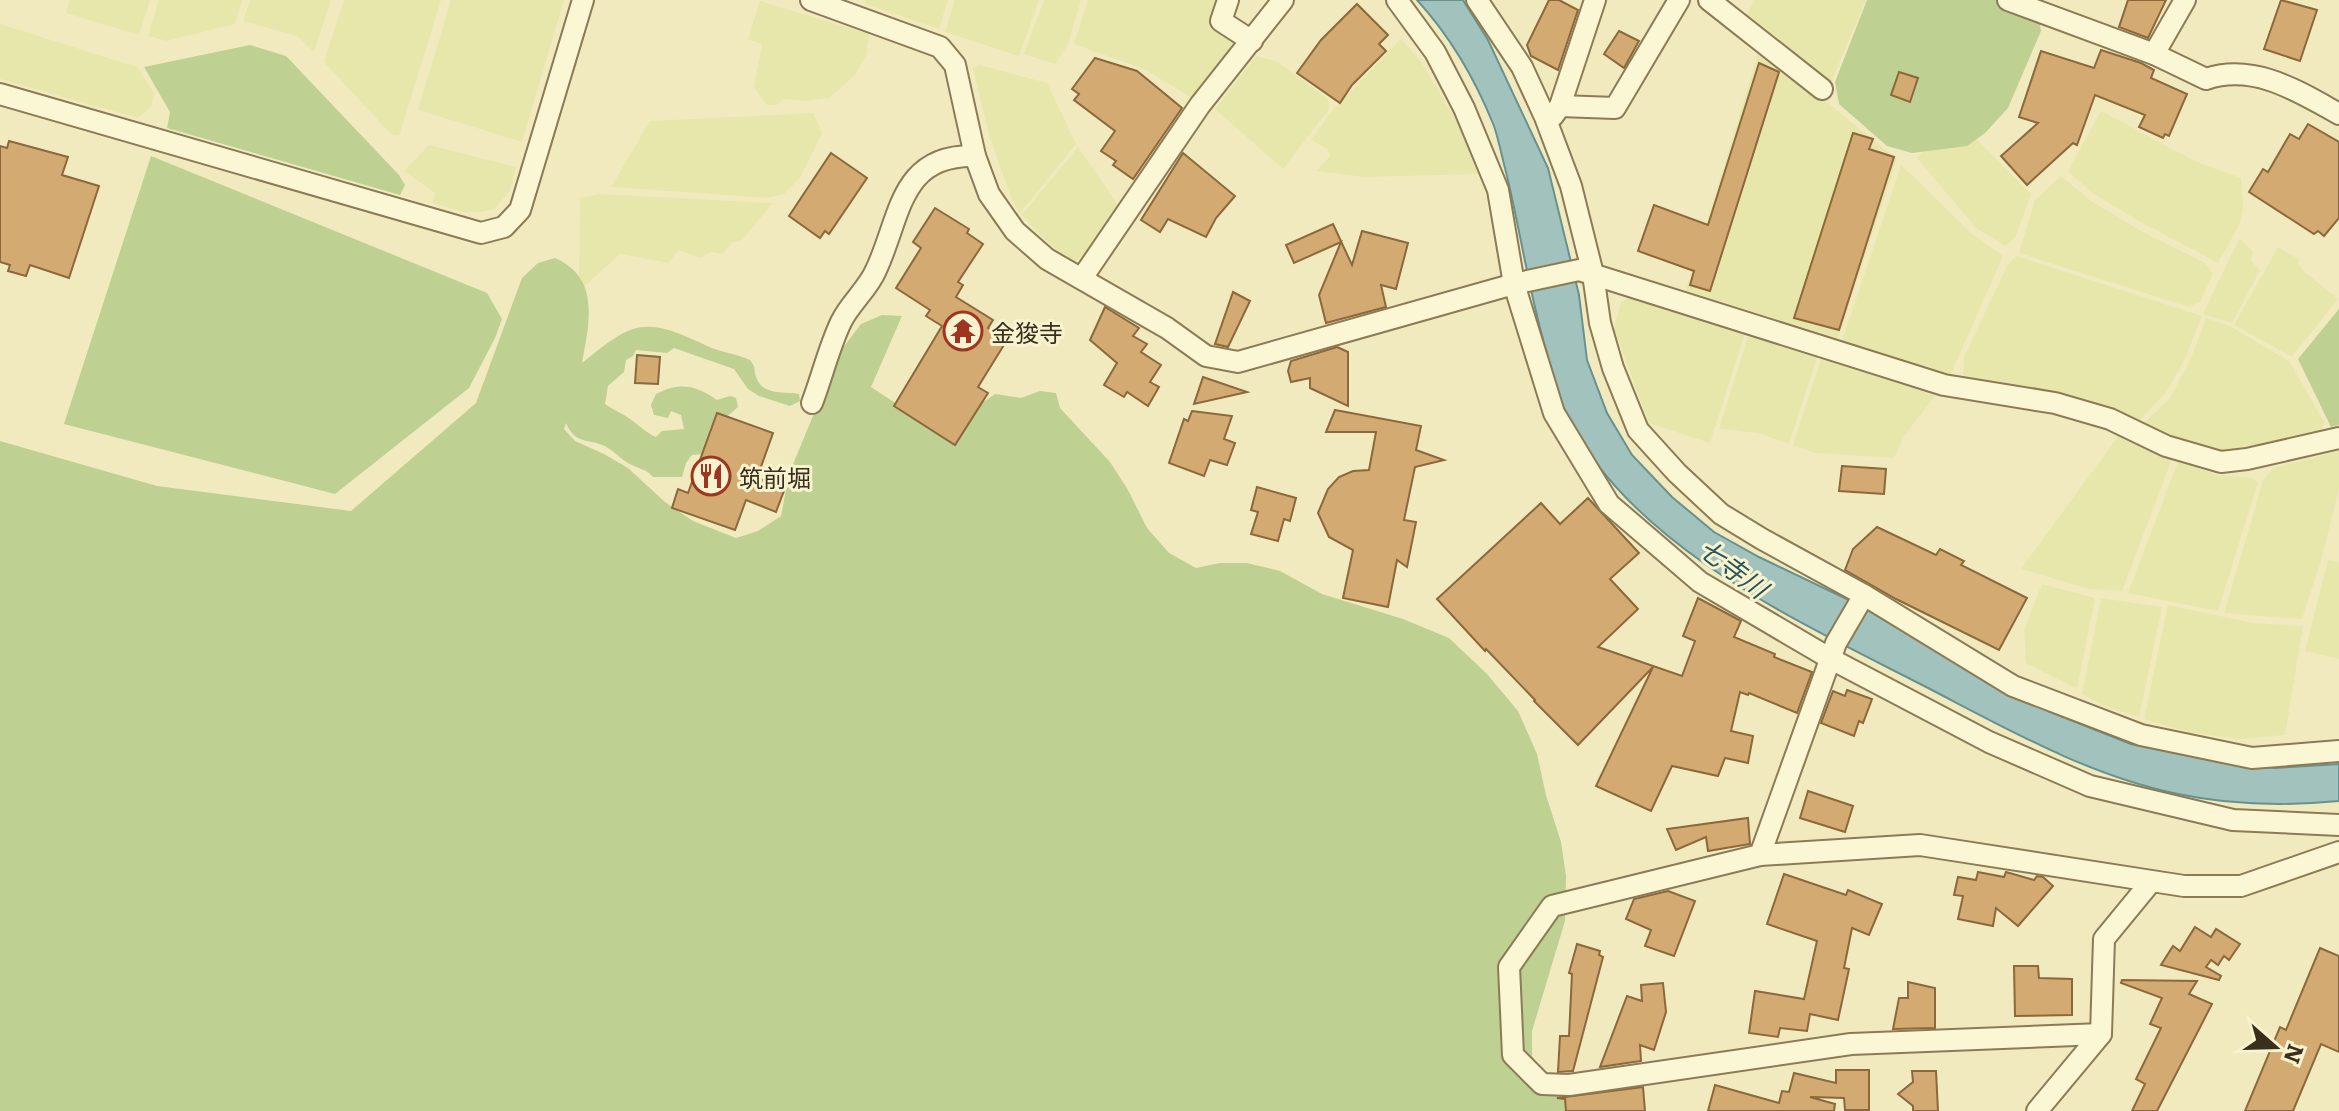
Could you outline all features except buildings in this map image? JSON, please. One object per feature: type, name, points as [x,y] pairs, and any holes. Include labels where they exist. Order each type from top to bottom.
[{"type":"street","points":[[0,94],[481,233],[504,227],[520,210],[583,0]]},
{"type":"street","points":[[1228,0],[1221,21],[1252,41]]},
{"type":"street","points":[[1082,278],[1200,105],[1283,0]]},
{"type":"street","points":[[1397,0],[1435,52],[1464,108],[1498,190],[1554,413],[1609,504],[1700,582],[1833,651],[1989,742],[2090,786],[2233,820],[2339,825]]},
{"type":"street","points":[[1477,0],[1522,67],[1548,124],[1571,186],[1586,272],[1613,368],[1638,430],[1677,473],[1721,514],[2013,686],[2141,735],[2252,758],[2339,751]]},
{"type":"street","points":[[1548,124],[1560,106],[1595,0]]},
{"type":"street","points":[[1560,106],[1615,108],[1679,0]]},
{"type":"street","points":[[1709,0],[1822,89]]},
{"type":"street","points":[[2008,0],[2044,6],[2206,79],[2223,73],[2269,78],[2339,114]]},
{"type":"street","points":[[2154,54],[2185,0]]},
{"type":"street","points":[[815,1],[940,47],[955,65],[975,156],[989,194],[1015,231],[1047,259],[1174,333],[1206,356],[1238,362],[1521,283],[1586,272],[1944,385],[2069,407],[2110,419],[2166,446],[2221,462],[2339,438]]},
{"type":"street","points":[[812,403],[842,320],[876,272],[895,215],[917,177],[933,163],[952,155],[975,156]]},
{"type":"street","points":[[1760,855],[1833,651],[1862,598]]},
{"type":"street","points":[[2101,1034],[1851,1044],[1569,1085],[1542,1084],[1513,1055],[1509,967],[1552,906],[1760,855],[1920,845],[2150,883],[2241,886],[2339,852]]},
{"type":"street","points":[[2037,1111],[2101,1034],[2104,939],[2150,883]]},
{"type":"green space","points":[[70,0],[150,0],[139,35],[66,13]]},
{"type":"green space","points":[[159,0],[242,0],[235,24],[167,41],[148,36]]},
{"type":"green space","points":[[250,0],[331,0],[314,52],[297,36],[243,21]]},
{"type":"green space","points":[[344,0],[441,0],[399,136],[392,135],[324,62]]},
{"type":"green space","points":[[451,0],[564,0],[522,142],[418,110]]},
{"type":"green space","points":[[866,0],[948,0],[939,29],[865,4]]},
{"type":"green space","points":[[955,0],[1039,0],[1019,56],[945,32]]},
{"type":"green space","points":[[1044,0],[1081,0],[1068,44],[1055,64],[1024,54]]},
{"type":"green space","points":[[1088,0],[1224,0],[1243,42],[1196,101],[1146,70],[1074,44]]},
{"type":"green space","points":[[1754,0],[1866,0],[1829,87],[1744,21]]},
{"type":"green space","points":[[1867,0],[2036,0],[2041,31],[2008,108],[1985,133],[1967,146],[1912,153],[1887,146],[1839,104],[1835,82]]},
{"type":"green space","points":[[760,1],[869,34],[866,56],[856,74],[829,98],[805,101],[783,99],[777,105],[767,105],[754,87],[762,44],[748,39]]},
{"type":"green space","points":[[0,24],[137,67],[154,93],[151,106],[138,118],[0,79]]},
{"type":"green space","points":[[1401,39],[1421,62],[1459,125],[1475,156],[1480,174],[1365,177],[1316,171],[1330,156],[1327,149],[1311,140],[1331,112]]},
{"type":"green space","points":[[250,45],[286,56],[399,175],[405,185],[400,195],[167,128],[170,112],[144,67]]},
{"type":"green space","points":[[1760,48],[1897,159],[1838,338],[1686,291]]},
{"type":"green space","points":[[1256,56],[1278,62],[1328,99],[1329,109],[1283,169],[1215,109]]},
{"type":"green space","points":[[980,65],[1047,83],[1076,144],[1020,213],[1012,200],[989,135],[973,68]]},
{"type":"green space","points":[[2101,111],[2197,162],[2241,178],[2243,208],[2240,223],[2218,263],[2091,192],[2068,171]]},
{"type":"green space","points":[[813,113],[822,133],[800,178],[784,194],[767,198],[611,187],[650,121]]},
{"type":"green space","points":[[1954,117],[2031,194],[2016,236],[2006,246],[1976,228],[1917,158]]},
{"type":"green space","points":[[429,145],[516,167],[509,192],[494,209],[481,212],[464,212],[433,203],[435,193],[404,171]]},
{"type":"green space","points":[[1078,147],[1120,208],[1082,260],[1073,261],[1041,236],[1022,215]]},
{"type":"green space","points":[[151,156],[487,293],[502,319],[469,388],[335,494],[64,424]]},
{"type":"green space","points":[[1901,165],[1973,235],[2003,256],[1950,376],[1842,341]]},
{"type":"green space","points":[[2061,176],[2091,201],[2141,231],[2205,263],[2213,273],[2200,302],[2189,307],[2019,253],[2035,200]]},
{"type":"green space","points":[[599,194],[773,203],[742,240],[733,242],[722,254],[712,252],[701,258],[678,250],[669,263],[620,254],[579,291],[580,198]]},
{"type":"green space","points":[[2239,239],[2253,251],[2251,261],[2260,270],[2232,323],[2203,314]]},
{"type":"green space","points":[[2278,247],[2300,260],[2298,264],[2305,272],[2338,299],[2292,357],[2234,325]]},
{"type":"green space","points":[[2016,256],[2202,316],[2185,359],[2165,394],[2140,420],[2088,401],[1963,378],[1964,357],[2007,266]]},
{"type":"green space","points":[[555,258],[580,277],[586,290],[589,318],[582,363],[626,332],[651,327],[666,329],[750,360],[757,379],[765,388],[799,394],[800,401],[790,406],[748,389],[734,369],[674,348],[667,353],[636,350],[626,360],[624,372],[608,386],[605,404],[656,437],[662,431],[684,429],[681,415],[671,411],[668,418],[654,415],[651,405],[656,394],[687,387],[717,400],[730,396],[736,398],[738,407],[724,419],[702,454],[692,455],[682,477],[653,477],[604,446],[575,436],[566,423],[564,429],[575,441],[628,468],[665,502],[693,521],[736,538],[758,531],[781,516],[789,474],[839,353],[861,324],[882,315],[902,316],[871,387],[956,443],[982,403],[995,394],[1021,398],[1040,391],[1056,393],[1060,408],[1110,462],[1147,528],[1169,553],[1196,568],[1220,563],[1247,563],[1280,571],[1322,594],[1403,619],[1449,638],[1487,674],[1518,711],[1537,754],[1561,842],[1566,876],[1565,921],[1532,1031],[1532,1056],[1545,1076],[1570,1092],[1571,1111],[0,1111],[0,441],[157,486],[351,511],[476,403],[522,278],[538,263]]},
{"type":"green space","points":[[1630,297],[1745,333],[1710,443],[1649,423],[1614,329],[1621,302]]},
{"type":"green space","points":[[2339,309],[2339,425],[2331,427],[2298,359]]},
{"type":"green space","points":[[2206,318],[2230,326],[2290,362],[2324,422],[2322,430],[2227,453],[2196,446],[2143,424],[2170,398],[2191,358]]},
{"type":"green space","points":[[1749,333],[1818,355],[1789,444],[1758,433],[1719,429]]},
{"type":"green space","points":[[1822,356],[1937,393],[1904,436],[1894,458],[1815,453],[1793,445]]},
{"type":"green space","points":[[2119,435],[2172,459],[2122,591],[2089,589],[2021,569]]},
{"type":"green space","points":[[2339,451],[2339,489],[2302,619],[2224,613],[2263,481],[2273,468]]},
{"type":"green space","points":[[2178,462],[2219,475],[2252,478],[2258,482],[2218,611],[2128,593]]},
{"type":"green space","points":[[2328,560],[2339,562],[2339,659],[2305,651]]},
{"type":"green space","points":[[2042,584],[2095,598],[2077,689],[2026,663],[2024,630]]},
{"type":"green space","points":[[2101,598],[2162,607],[2139,717],[2106,707],[2082,694]]},
{"type":"green space","points":[[2168,605],[2253,623],[2303,626],[2285,735],[2239,739],[2188,732],[2144,719]]},
{"type":"water","name":"七寺川","points":[[1417,0],[1463,0],[1488,40],[1548,168],[1579,295],[1587,360],[1607,413],[1632,455],[1672,497],[1714,532],[1874,612],[2048,711],[2131,744],[2224,763],[2275,768],[2339,764],[2339,801],[2258,804],[2198,798],[2145,786],[2082,764],[1776,609],[1677,543],[1633,505],[1595,462],[1565,414],[1538,322],[1494,126],[1461,60]]},
{"type":"place","name":"金狻寺","points":[[963,331]]},
{"type":"place","name":"筑前堀","points":[[711,476]]}]
